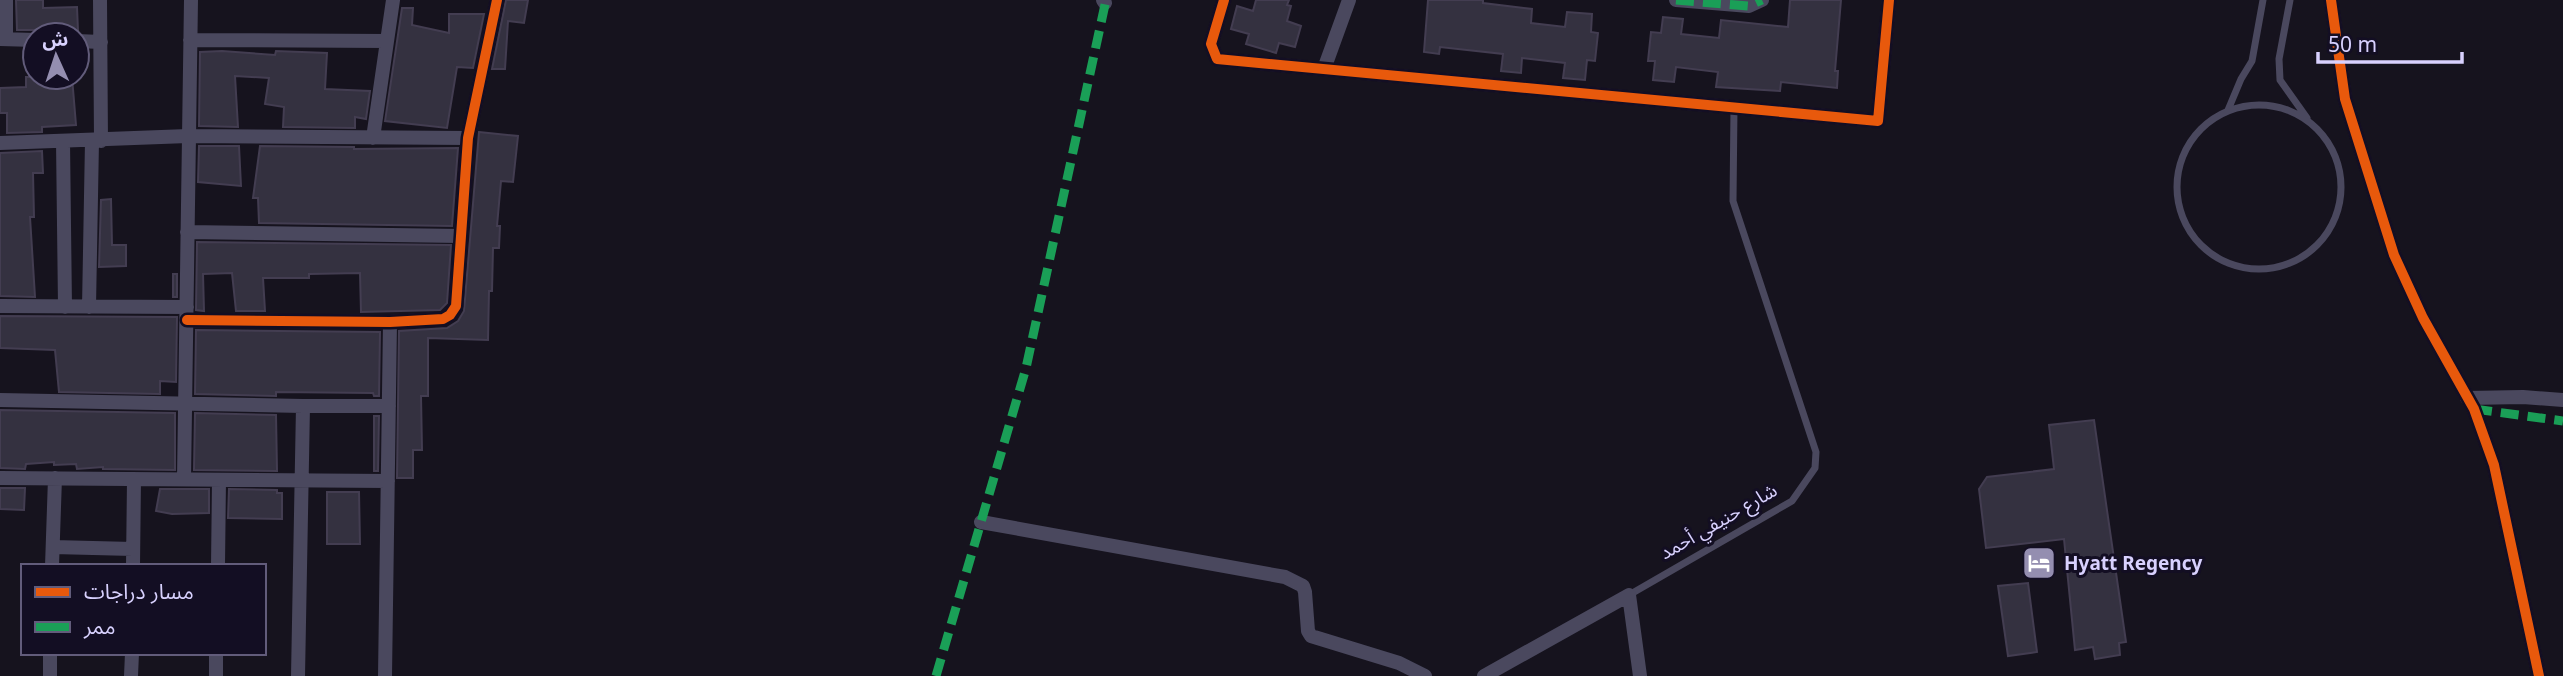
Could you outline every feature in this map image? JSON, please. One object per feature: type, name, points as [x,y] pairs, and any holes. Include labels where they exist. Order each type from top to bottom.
[{"type":"street","points":[[6,0],[3,39],[21,40]]},
{"type":"street","points":[[89,307],[101,42],[100,0]]},
{"type":"street","points":[[184,479],[191,0]]},
{"type":"street","points":[[373,138],[393,0]]},
{"type":"street","points":[[0,306],[89,307],[187,314],[390,322],[443,319],[454,311],[468,138],[497,0]]},
{"type":"street","points":[[1224,0],[1211,44],[1217,59],[1878,121],[1889,0]]},
{"type":"street","points":[[1324,69],[1349,0]]},
{"type":"street","points":[[1676,0],[1749,6],[1762,0]]},
{"type":"street","points":[[2331,0],[2345,99],[2393,255],[2484,433],[2494,465],[2539,676]]},
{"type":"street","points":[[190,40],[387,41]]},
{"type":"street","points":[[91,42],[101,42]]},
{"type":"street","points":[[0,143],[188,136],[468,138]]},
{"type":"street","points":[[63,141],[65,307]]},
{"type":"street","points":[[187,232],[460,236]]},
{"type":"street","points":[[385,676],[390,322]]},
{"type":"street","points":[[2467,398],[2523,397],[2563,400]]},
{"type":"street","points":[[0,400],[303,407],[389,406]]},
{"type":"street","points":[[298,676],[303,407]]},
{"type":"street","points":[[0,478],[388,481]]},
{"type":"street","points":[[52,564],[55,478]]},
{"type":"street","points":[[133,564],[134,479]]},
{"type":"street","points":[[218,564],[219,480]]},
{"type":"street","points":[[981,522],[1285,577],[1303,586],[1308,631],[1311,636],[1398,663],[1425,676]]},
{"type":"street","points":[[52,547],[133,549]]},
{"type":"street","points":[[1629,595],[1640,676]]},
{"type":"street","name":"شارع حنيفي أحمد","points":[[1485,676],[1629,595]]},
{"type":"street","points":[[50,655],[50,676]]},
{"type":"street","points":[[131,676],[132,655]]},
{"type":"street","points":[[216,655],[216,676]]},
{"type":"lane","points":[[2228,110],[2252,61],[2263,0]]},
{"type":"lane","points":[[2290,0],[2279,59],[2280,79],[2310,121],[2329,142],[2340,166],[2342,195],[2335,223],[2318,246],[2292,264],[2264,270],[2235,267],[2209,254],[2189,233],[2178,205],[2177,176],[2186,148],[2203,125],[2228,110],[2255,104],[2284,108],[2310,121]]},
{"type":"lane","name":"شارع حنيفي أحمد","points":[[1629,595],[1792,501],[1815,468],[1816,452],[1732,201],[1734,107]]},
{"type":"building","points":[[16,0],[43,0],[43,8],[77,7],[78,21],[21,21],[21,30],[17,30]]},
{"type":"building","points":[[506,0],[528,0],[524,23],[508,21],[505,69],[492,69]]},
{"type":"building","points":[[1256,0],[1289,0],[1287,5],[1291,6],[1287,21],[1301,26],[1295,47],[1279,43],[1276,53],[1246,44],[1249,34],[1231,29],[1237,6],[1253,11]]},
{"type":"building","points":[[1428,0],[1483,0],[1483,3],[1532,9],[1531,23],[1565,27],[1567,12],[1592,14],[1591,32],[1598,33],[1595,61],[1587,60],[1585,80],[1563,78],[1565,63],[1522,58],[1521,73],[1501,71],[1503,54],[1440,47],[1439,54],[1424,52]]},
{"type":"building","points":[[1790,0],[1841,0],[1835,71],[1838,71],[1837,88],[1781,82],[1780,91],[1716,87],[1718,72],[1676,67],[1674,82],[1653,80],[1655,61],[1648,61],[1651,32],[1661,33],[1663,17],[1683,19],[1681,34],[1719,38],[1721,20],[1788,27]]},
{"type":"building","points":[[402,8],[413,8],[412,25],[449,33],[449,14],[484,14],[473,68],[457,67],[447,128],[385,121]]},
{"type":"building","points":[[276,51],[327,53],[325,89],[370,91],[366,119],[355,117],[355,128],[283,127],[284,107],[265,104],[269,78],[235,76],[238,127],[199,126],[200,52],[275,55]]},
{"type":"building","points":[[21,87],[21,91],[73,91],[76,125],[42,127],[42,132],[7,133],[7,113],[0,113],[0,88]]},
{"type":"building","points":[[479,132],[518,136],[513,182],[501,181],[497,226],[500,226],[499,248],[493,248],[488,340],[428,338],[428,396],[421,396],[422,450],[413,450],[413,478],[397,478],[399,331],[447,328],[458,321],[464,311]]},
{"type":"building","points":[[199,146],[239,146],[241,186],[198,182]]},
{"type":"building","points":[[260,146],[458,148],[452,226],[259,223],[258,198],[253,198]]},
{"type":"building","points":[[42,151],[43,173],[33,173],[34,217],[30,217],[35,297],[0,296],[0,153]]},
{"type":"building","points":[[111,199],[112,245],[126,245],[126,266],[99,267],[101,200]]},
{"type":"building","points":[[197,242],[451,245],[447,303],[440,310],[361,312],[360,273],[309,274],[309,278],[263,278],[265,311],[236,311],[232,273],[203,274],[204,311],[196,310]]},
{"type":"building","points":[[173,274],[177,274],[177,297],[173,297]]},
{"type":"building","points":[[0,316],[177,317],[176,382],[160,381],[160,394],[59,392],[55,350],[0,348]]},
{"type":"building","points":[[196,330],[380,332],[379,396],[374,396],[373,393],[276,392],[276,396],[195,394]]},
{"type":"building","points":[[0,410],[175,413],[175,470],[103,467],[77,469],[76,464],[54,465],[54,462],[26,464],[25,469],[0,468]]},
{"type":"building","points":[[195,413],[276,415],[277,471],[194,470]]},
{"type":"building","points":[[374,416],[379,416],[378,471],[374,471]]},
{"type":"building","points":[[2094,420],[2126,642],[2119,643],[2120,655],[2095,659],[2093,647],[2075,650],[2064,539],[1986,548],[1979,489],[1987,477],[2054,469],[2049,425]]},
{"type":"building","points":[[0,488],[25,488],[24,510],[0,509]]},
{"type":"building","points":[[160,489],[209,489],[209,513],[172,514],[156,511]]},
{"type":"building","points":[[229,489],[277,490],[277,493],[282,493],[282,519],[228,518]]},
{"type":"building","points":[[327,492],[359,492],[360,544],[327,544]]},
{"type":"building","points":[[2028,583],[2037,652],[2008,656],[1998,586]]},
{"type":"marked path","points":[[936,676],[1026,368],[1106,0]]},
{"type":"marked path","points":[[1676,0],[1749,6],[1762,0]]},
{"type":"marked path","points":[[2474,409],[2563,421]]},
{"type":"cycle path","points":[[187,320],[390,322],[443,319],[450,315],[456,306],[468,138],[497,0]]},
{"type":"cycle path","points":[[1224,0],[1211,44],[1217,59],[1878,121],[1889,0]]},
{"type":"cycle path","points":[[2331,0],[2345,99],[2394,255],[2423,318],[2474,409],[2494,465],[2539,676]]},
{"type":"place","name":"Hyatt Regency","points":[[2039,563]]}]
